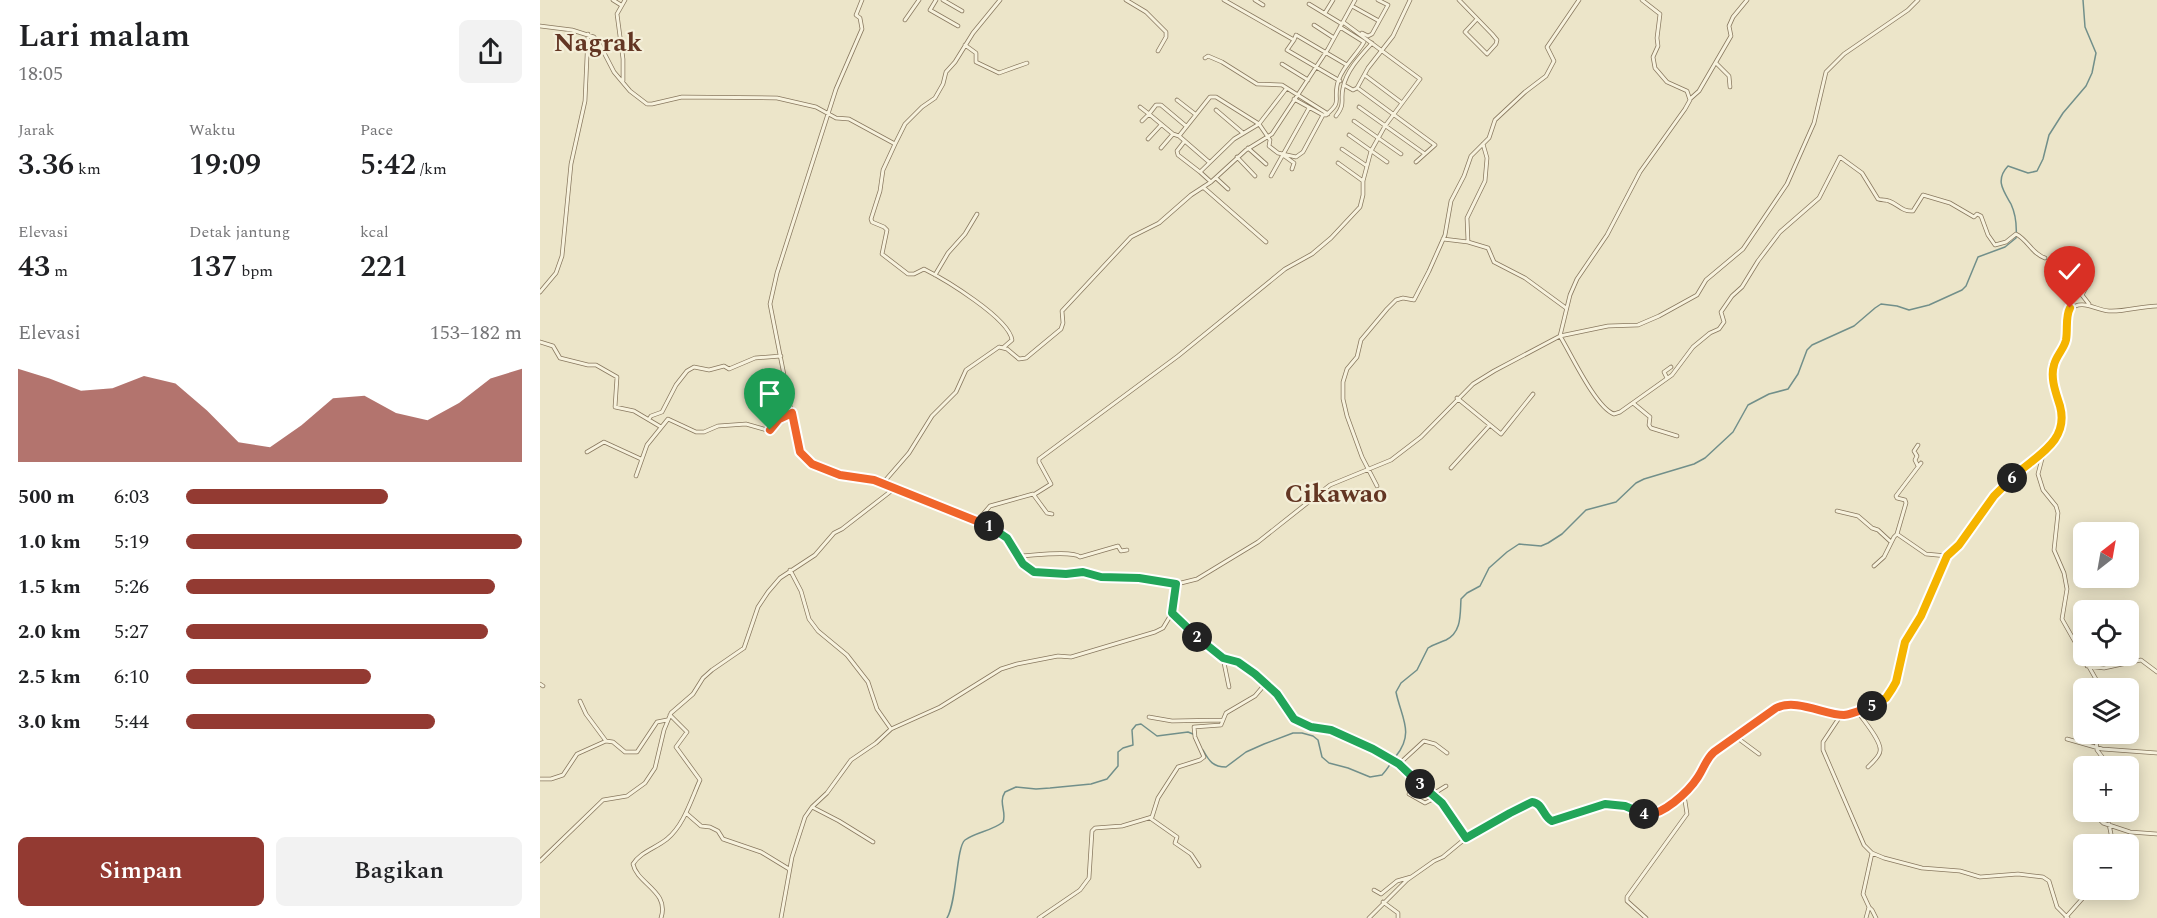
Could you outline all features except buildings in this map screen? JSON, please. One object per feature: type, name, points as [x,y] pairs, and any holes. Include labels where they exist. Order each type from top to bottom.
[{"type":"street","points":[[613,0],[621,5]]},
{"type":"street","points":[[623,81],[624,65],[617,14],[625,0]]},
{"type":"street","points":[[862,0],[856,15],[860,18],[862,29],[842,74],[828,114],[777,273],[771,299],[775,333],[798,446],[806,459],[830,472],[883,483],[978,520],[1005,535],[1025,567],[1034,572],[1066,574],[1083,572],[1101,577],[1139,578],[1176,584],[1197,579],[1258,542],[1330,485],[1391,460],[1413,444],[1473,384],[1494,371],[1560,336],[1608,326],[1638,325],[1659,316],[1697,294],[1706,280],[1743,249],[1787,184],[1814,123],[1826,72],[1844,54],[1908,10],[1918,0]]},
{"type":"street","points":[[905,20],[919,0]]},
{"type":"street","points":[[936,0],[930,10],[958,26]]},
{"type":"street","points":[[943,0],[962,10]]},
{"type":"street","points":[[883,483],[909,453],[932,416],[956,392],[966,370],[998,348],[1004,347],[1013,338],[1001,323],[974,299],[924,268],[914,274],[908,274],[885,258],[882,252],[887,230],[871,220],[880,191],[883,170],[905,124],[935,98],[943,84],[946,72],[1000,0]]},
{"type":"street","points":[[1126,0],[1146,12],[1166,32],[1166,37],[1158,51]]},
{"type":"street","points":[[1224,0],[1294,40]]},
{"type":"street","points":[[1255,0],[1263,5]]},
{"type":"street","points":[[1324,13],[1333,0]]},
{"type":"street","points":[[1004,347],[1021,360],[1034,352],[1061,329],[1062,311],[1128,240],[1160,224],[1248,148],[1267,138],[1316,68],[1356,0]]},
{"type":"street","points":[[1378,0],[1388,5]]},
{"type":"street","points":[[1358,32],[1371,35],[1390,0]]},
{"type":"street","points":[[1344,85],[1356,90],[1368,68],[1397,28],[1410,0]]},
{"type":"street","points":[[1459,0],[1497,40],[1488,54],[1482,52],[1465,32],[1477,19]]},
{"type":"street","points":[[1377,486],[1347,416],[1343,393],[1345,373],[1357,357],[1361,340],[1394,301],[1403,298],[1414,300],[1443,239],[1448,225],[1451,201],[1471,156],[1489,138],[1495,120],[1523,93],[1548,74],[1554,59],[1547,47],[1579,0]]},
{"type":"street","points":[[1642,0],[1660,14],[1658,46],[1653,57],[1656,71],[1667,82],[1687,91],[1690,100]]},
{"type":"street","points":[[1747,0],[1733,17],[1729,26],[1731,35],[1699,91],[1690,100],[1640,172],[1607,235],[1577,279],[1567,308],[1560,336],[1607,411],[1616,414],[1667,378],[1677,370],[1693,348],[1710,333],[1721,327],[1724,322],[1721,312],[1727,302],[1742,287],[1780,232],[1819,198],[1839,157],[1862,173],[1878,200],[1888,200],[1910,212],[1925,194],[1974,217],[1977,214],[1981,216],[1988,235],[1995,245],[2006,242],[2016,234],[2024,238],[2038,255],[2045,258]]},
{"type":"street","points":[[978,520],[990,506],[1035,494],[1052,484],[1039,459],[1178,356],[1285,268],[1312,254],[1331,238],[1360,207],[1363,181],[1371,151],[1385,126],[1420,79],[1380,52],[1358,32],[1309,4]]},
{"type":"street","points":[[1352,6],[1379,21]]},
{"type":"street","points":[[1205,58],[1211,56],[1257,84],[1277,84],[1286,88],[1310,108],[1323,115],[1328,114],[1337,102],[1337,87],[1347,65],[1364,42],[1342,24]]},
{"type":"street","points":[[1314,25],[1334,38]]},
{"type":"street","points":[[540,26],[588,34],[598,41],[614,72],[633,94],[649,104],[682,97],[777,98],[816,107],[838,119],[849,119],[895,144]]},
{"type":"street","points":[[540,292],[556,273],[562,256],[571,164],[585,101],[588,34]]},
{"type":"street","points":[[1340,81],[1287,50],[1296,35],[1347,65]]},
{"type":"street","points":[[1336,116],[1343,103],[1344,85],[1359,57],[1372,43]]},
{"type":"street","points":[[965,45],[976,53],[976,62],[999,73],[1027,63]]},
{"type":"street","points":[[1477,55],[1482,52]]},
{"type":"street","points":[[1716,63],[1729,76],[1730,87]]},
{"type":"street","points":[[1282,64],[1308,80]]},
{"type":"street","points":[[1366,76],[1402,103]]},
{"type":"street","points":[[1200,172],[1243,133],[1259,124],[1286,88]]},
{"type":"street","points":[[1359,90],[1435,145],[1416,162]]},
{"type":"street","points":[[1179,136],[1208,98],[1216,97],[1259,124],[1270,141],[1270,147],[1293,162],[1292,169]]},
{"type":"street","points":[[1296,97],[1328,114]]},
{"type":"street","points":[[1177,100],[1195,114]]},
{"type":"street","points":[[1142,121],[1159,104],[1186,126]]},
{"type":"street","points":[[1359,106],[1425,154]]},
{"type":"street","points":[[1140,107],[1209,162]]},
{"type":"street","points":[[1271,176],[1310,108]]},
{"type":"street","points":[[1216,110],[1243,133]]},
{"type":"street","points":[[1283,154],[1296,157],[1300,155],[1323,115]]},
{"type":"street","points":[[1354,121],[1401,154]]},
{"type":"street","points":[[1149,139],[1161,124]]},
{"type":"street","points":[[1161,148],[1173,134]]},
{"type":"street","points":[[1349,135],[1387,162]]},
{"type":"street","points":[[1184,142],[1177,151],[1178,155],[1211,182]]},
{"type":"street","points":[[1468,242],[1467,218],[1485,181],[1487,158],[1483,143]]},
{"type":"street","points":[[1248,148],[1266,164]]},
{"type":"street","points":[[1342,148],[1367,166]]},
{"type":"street","points":[[1237,157],[1255,176]]},
{"type":"street","points":[[1338,163],[1363,181]]},
{"type":"street","points":[[1216,177],[1228,189]]},
{"type":"street","points":[[1203,188],[1266,242]]},
{"type":"street","points":[[935,275],[977,214]]},
{"type":"street","points":[[1443,239],[1468,242],[1488,248],[1494,262],[1525,278],[1567,308]]},
{"type":"street","points":[[2059,264],[2087,286],[2082,295],[2089,304]]},
{"type":"street","points":[[1369,918],[1383,902],[1413,876],[1443,857],[1466,838],[1532,802],[1539,805],[1552,821],[1605,804],[1625,806],[1640,813],[1655,815],[1694,783],[1709,757],[1781,705],[1810,707],[1841,715],[1858,712],[1882,701],[1896,682],[1905,642],[1921,616],[1947,556],[1959,545],[1994,496],[2054,442],[2062,417],[2054,388],[2054,370],[2066,340],[2068,311],[2075,305],[2089,304],[2110,311],[2157,306]]},
{"type":"street","points":[[540,342],[553,346],[560,358],[596,365],[617,377],[615,407],[634,411],[661,427]]},
{"type":"street","points":[[649,420],[651,416],[662,412],[678,382],[690,369],[697,367],[709,370],[724,366],[729,369],[755,358],[781,356]]},
{"type":"street","points":[[1667,378],[1664,372],[1671,367]]},
{"type":"street","points":[[1457,398],[1501,434],[1533,394]]},
{"type":"street","points":[[1633,403],[1650,417],[1651,428],[1677,436]]},
{"type":"street","points":[[636,476],[647,446],[668,419],[696,432],[704,432],[720,425],[752,425],[768,430],[779,419],[792,413]]},
{"type":"street","points":[[1451,468],[1489,426]]},
{"type":"street","points":[[587,452],[604,442],[641,459]]},
{"type":"street","points":[[1874,566],[1884,557],[1897,534],[1906,503],[1905,500],[1896,496],[1919,465],[1915,460],[1917,456],[1914,451],[1918,445]]},
{"type":"street","points":[[2043,454],[2038,474],[2043,490],[2058,513],[2054,550],[2064,573],[2067,589],[2062,619],[2073,640]]},
{"type":"street","points":[[540,861],[603,800],[627,796],[645,783],[655,768],[670,715],[696,691],[703,678],[744,648],[758,608],[780,578],[815,555],[834,533],[895,488]]},
{"type":"street","points":[[1035,494],[1047,513],[1052,514]]},
{"type":"street","points":[[1837,511],[1858,516],[1891,542]]},
{"type":"street","points":[[1897,534],[1926,554],[1947,556]]},
{"type":"street","points":[[1018,556],[1046,553],[1076,554],[1080,557],[1118,546],[1122,551],[1126,550]]},
{"type":"street","points":[[790,570],[801,591],[809,619],[818,631],[847,655],[868,682],[877,709],[891,729]]},
{"type":"street","points":[[781,918],[796,840],[806,816],[827,793],[851,760],[891,729],[940,707],[1001,669],[1058,656],[1071,657],[1163,628],[1172,613],[1176,584]]},
{"type":"street","points":[[1172,613],[1186,628],[1223,658],[1247,668],[1266,683],[1277,694],[1294,719],[1311,727],[1331,730],[1399,764],[1435,795],[1466,838]]},
{"type":"street","points":[[1223,658],[1229,687]]},
{"type":"street","points":[[2139,660],[2157,672]]},
{"type":"street","points":[[2087,666],[2104,668],[2113,666]]},
{"type":"street","points":[[2087,666],[2094,678]]},
{"type":"street","points":[[1039,918],[1073,896],[1089,878],[1092,831],[1095,828],[1122,826],[1150,818],[1154,814],[1158,798],[1178,767],[1204,757],[1195,737],[1193,729],[1195,726],[1218,726],[1226,714],[1255,696],[1266,683]]},
{"type":"street","points":[[580,701],[586,714],[606,741]]},
{"type":"street","points":[[1858,712],[1876,738],[1880,749],[1879,754],[1868,767]]},
{"type":"street","points":[[662,918],[664,908],[659,898],[635,870],[633,864],[638,857],[668,838],[678,827],[700,780],[676,747],[687,732],[670,715]]},
{"type":"street","points":[[1841,715],[1823,742],[1823,750],[1864,845],[1872,853],[1922,867],[1960,871],[1977,876],[2018,874],[2046,877],[2057,907],[2067,917],[2081,900]]},
{"type":"street","points":[[1149,717],[1172,722],[1223,720]]},
{"type":"street","points":[[540,778],[551,779],[563,775],[577,754],[606,741],[615,743],[625,752],[637,752],[657,722],[667,720]]},
{"type":"street","points":[[1736,737],[1759,754]]},
{"type":"street","points":[[2067,739],[2097,748],[2130,753],[2157,753]]},
{"type":"street","points":[[1399,764],[1424,741],[1435,744],[1447,753]]},
{"type":"street","points":[[2097,744],[2102,756]]},
{"type":"street","points":[[1409,794],[1425,803],[1446,786]]},
{"type":"street","points":[[1646,918],[1627,901],[1627,897],[1687,814],[1685,801],[1680,796]]},
{"type":"street","points":[[812,807],[873,842]]},
{"type":"street","points":[[686,813],[701,826],[717,831],[723,839],[761,852],[789,869]]},
{"type":"street","points":[[1150,818],[1177,837],[1175,843],[1191,854],[1199,866]]},
{"type":"street","points":[[2102,822],[2130,832],[2157,834]]},
{"type":"street","points":[[2109,824],[2111,834]]},
{"type":"street","points":[[1872,853],[1863,894],[1876,918]]},
{"type":"street","points":[[1374,890],[1381,894],[1397,881],[1413,876]]},
{"type":"street","points":[[1383,902],[1398,913],[1398,918]]},
{"type":"street","points":[[1866,918],[1869,907]]},
{"type":"waterway","points":[[1203,750],[1212,763],[1226,767],[1246,752],[1293,733],[1302,733],[1318,740],[1322,757],[1329,763],[1370,777],[1382,775],[1402,748],[1405,740],[1405,725],[1396,692],[1401,683],[1417,670],[1428,648],[1451,637],[1458,627],[1461,599],[1480,586],[1489,568],[1507,552],[1519,544],[1541,546],[1548,543],[1562,534],[1586,510],[1616,502],[1636,483],[1644,479],[1694,464],[1705,458],[1733,432],[1748,405],[1769,394],[1788,389],[1798,374],[1807,350],[1812,345],[1854,326],[1881,304],[1909,310],[1929,305],[1962,290],[1966,286],[1978,257],[2005,247],[2016,238],[2014,212],[2001,180],[2004,171],[2008,166],[2028,173],[2037,171],[2043,159],[2049,135],[2063,113],[2086,86],[2092,73],[2096,53],[2085,27],[2083,0]]},
{"type":"waterway","points":[[947,918],[953,900],[962,845],[969,837],[1003,822],[1002,800],[1005,792],[1016,787],[1050,788],[1091,784],[1107,779],[1118,766],[1118,752],[1133,745],[1132,730],[1136,725],[1141,724],[1157,736],[1188,732],[1193,734]]},
{"type":"district","name":"Nagrak","points":[[598,43]]},
{"type":"district","name":"Cikawao","points":[[1336,494]]},
{"type":"route","points":[[770,430],[777,420],[792,413],[800,452],[812,464],[840,475],[874,480],[978,520],[1005,535],[1025,567],[1030,571],[1064,574],[1083,572],[1101,577],[1139,578],[1176,584],[1172,613],[1181,624],[1223,658],[1238,662],[1255,674],[1277,694],[1294,719],[1311,727],[1331,730],[1399,764],[1439,799],[1466,838],[1532,802],[1539,805],[1552,821],[1605,804],[1625,806],[1640,813],[1655,815],[1694,783],[1706,761],[1714,752],[1781,705],[1810,707],[1841,715],[1858,712],[1886,698],[1896,682],[1905,642],[1921,616],[1947,556],[1959,545],[1994,496],[2017,473],[2047,451],[2056,437],[2062,417],[2054,388],[2054,367],[2064,345],[2070,308]]}]
